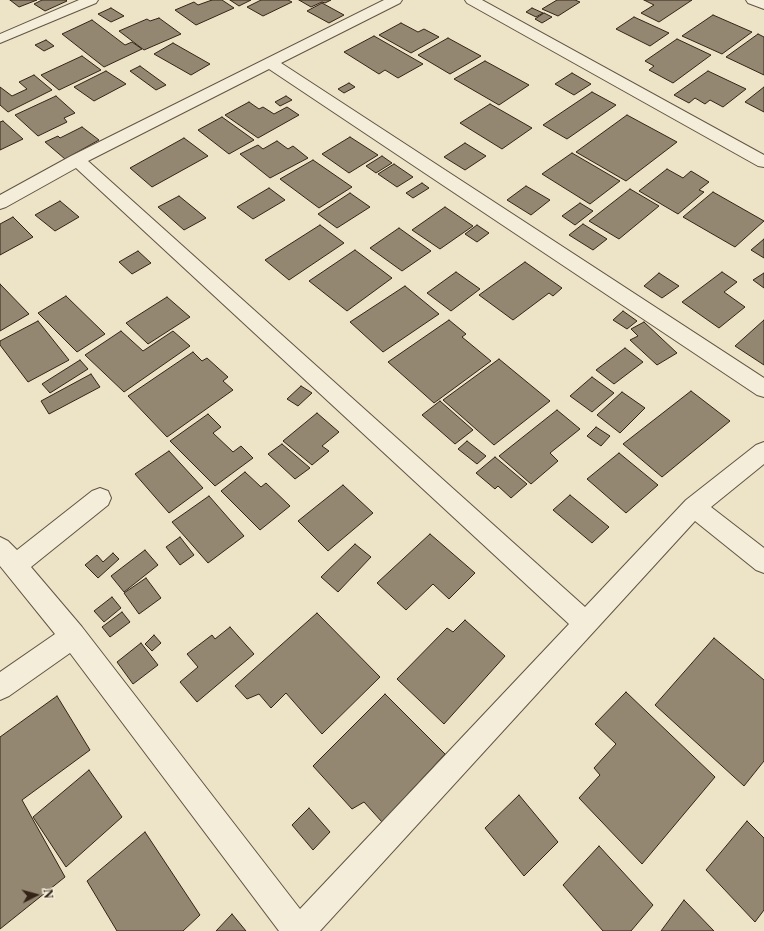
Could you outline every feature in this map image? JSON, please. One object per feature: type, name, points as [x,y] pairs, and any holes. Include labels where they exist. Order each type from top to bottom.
[{"type":"street","points":[[0,39],[91,0]]},
{"type":"street","points":[[0,203],[77,160],[395,0]]},
{"type":"street","points":[[472,0],[764,162]]},
{"type":"street","points":[[752,0],[764,5]]},
{"type":"street","points":[[270,63],[764,389]]},
{"type":"street","points":[[77,160],[585,623]]},
{"type":"street","points":[[100,498],[8,557],[73,636],[299,931],[694,507],[764,451]]},
{"type":"street","points":[[694,507],[764,562]]},
{"type":"street","points":[[0,687],[73,636]]},
{"type":"building","points":[[10,0],[37,0],[19,7]]},
{"type":"building","points":[[42,0],[67,1],[45,11],[34,4]]},
{"type":"building","points":[[212,0],[222,0],[234,8],[196,25],[175,10],[194,2],[198,5]]},
{"type":"building","points":[[230,0],[251,0],[239,6]]},
{"type":"building","points":[[261,0],[288,0],[292,2],[263,16],[247,7]]},
{"type":"building","points":[[299,0],[331,0],[311,7]]},
{"type":"building","points":[[557,0],[575,0],[580,2],[558,16],[542,9]]},
{"type":"building","points":[[644,0],[692,0],[659,22],[641,13],[654,5]]},
{"type":"building","points":[[322,3],[344,15],[329,23],[307,11]]},
{"type":"building","points":[[111,8],[124,16],[111,22],[98,14]]},
{"type":"building","points":[[532,8],[543,13],[536,17],[526,12]]},
{"type":"building","points":[[544,13],[552,17],[542,23],[535,19]]},
{"type":"building","points":[[713,15],[752,32],[722,54],[682,36]]},
{"type":"building","points":[[634,17],[669,33],[650,46],[616,29]]},
{"type":"building","points":[[159,18],[181,34],[144,50],[119,31],[147,19],[150,21]]},
{"type":"building","points":[[92,20],[125,45],[132,42],[142,49],[104,67],[62,34]]},
{"type":"building","points":[[401,23],[418,32],[424,29],[439,37],[411,53],[379,35]]},
{"type":"building","points":[[758,34],[764,37],[764,75],[726,57]]},
{"type":"building","points":[[374,36],[423,64],[398,78],[385,70],[379,74],[344,52]]},
{"type":"building","points":[[448,38],[481,56],[450,74],[418,55]]},
{"type":"building","points":[[677,39],[711,55],[673,83],[649,70],[654,66],[645,61]]},
{"type":"building","points":[[46,40],[54,46],[44,51],[35,45]]},
{"type":"building","points":[[173,43],[210,64],[191,75],[154,54]]},
{"type":"building","points":[[82,56],[101,70],[59,90],[41,75]]},
{"type":"building","points":[[485,61],[529,85],[499,105],[454,79]]},
{"type":"building","points":[[140,66],[166,85],[156,90],[130,71]]},
{"type":"building","points":[[106,71],[126,84],[94,101],[74,87]]},
{"type":"building","points":[[708,71],[746,89],[723,107],[710,100],[705,104],[695,98],[689,103],[674,95]]},
{"type":"building","points":[[572,73],[591,84],[574,95],[555,84]]},
{"type":"building","points":[[34,75],[52,90],[8,112],[0,105],[0,87],[12,96],[27,89],[19,82]]},
{"type":"building","points":[[349,83],[355,87],[344,93],[338,89]]},
{"type":"building","points":[[764,87],[764,112],[745,102]]},
{"type":"building","points":[[592,92],[616,105],[567,139],[543,125]]},
{"type":"building","points":[[56,96],[75,113],[64,118],[67,122],[38,136],[15,115]]},
{"type":"building","points":[[286,96],[292,100],[280,106],[275,102]]},
{"type":"building","points":[[249,102],[259,109],[263,107],[274,114],[287,107],[299,115],[258,138],[225,115]]},
{"type":"building","points":[[490,104],[532,128],[502,149],[460,123]]},
{"type":"building","points":[[627,115],[677,142],[626,181],[576,152]]},
{"type":"building","points":[[222,117],[254,140],[229,154],[198,130]]},
{"type":"building","points":[[3,121],[23,139],[0,150],[0,122]]},
{"type":"building","points":[[82,127],[99,140],[65,159],[45,142],[58,136],[60,138]]},
{"type":"building","points":[[350,137],[378,155],[349,173],[322,154]]},
{"type":"building","points":[[184,138],[208,156],[152,187],[130,168]]},
{"type":"building","points":[[277,141],[288,149],[293,146],[308,158],[270,178],[240,154],[258,145],[263,149]]},
{"type":"building","points":[[465,143],[486,156],[465,170],[444,157]]},
{"type":"building","points":[[572,153],[620,181],[590,204],[542,174]]},
{"type":"building","points":[[382,156],[392,163],[376,173],[366,166]]},
{"type":"building","points":[[313,160],[352,187],[319,208],[280,179]]},
{"type":"building","points":[[394,164],[413,177],[397,187],[378,174]]},
{"type":"building","points":[[667,169],[683,178],[691,171],[709,182],[699,190],[704,192],[678,214],[639,191]]},
{"type":"building","points":[[422,183],[429,188],[413,198],[406,193]]},
{"type":"building","points":[[526,186],[550,200],[531,215],[507,200]]},
{"type":"building","points":[[269,188],[285,200],[253,219],[237,207]]},
{"type":"building","points":[[630,189],[659,206],[619,239],[589,221]]},
{"type":"building","points":[[713,192],[764,221],[735,247],[683,217]]},
{"type":"building","points":[[350,193],[370,207],[337,228],[318,214]]},
{"type":"building","points":[[179,196],[206,218],[184,230],[158,207]]},
{"type":"building","points":[[60,201],[79,217],[55,231],[35,215]]},
{"type":"building","points":[[580,203],[593,211],[575,225],[562,216]]},
{"type":"building","points":[[445,207],[473,226],[440,249],[412,230]]},
{"type":"building","points":[[13,217],[33,237],[0,255],[0,224]]},
{"type":"building","points":[[583,224],[607,239],[593,250],[569,235]]},
{"type":"building","points":[[320,225],[344,243],[289,280],[265,260]]},
{"type":"building","points":[[477,225],[489,233],[477,242],[465,234]]},
{"type":"building","points":[[399,228],[431,251],[402,271],[370,248]]},
{"type":"building","points":[[764,239],[764,258],[751,250]]},
{"type":"building","points":[[355,250],[392,278],[347,311],[309,281]]},
{"type":"building","points":[[138,251],[151,263],[132,274],[119,262]]},
{"type":"building","points":[[525,262],[562,288],[553,296],[549,293],[513,320],[479,295]]},
{"type":"building","points":[[456,272],[480,289],[451,311],[427,293]]},
{"type":"building","points":[[722,272],[737,282],[724,292],[745,307],[719,328],[682,302]]},
{"type":"building","points":[[659,273],[679,286],[662,298],[644,286]]},
{"type":"building","points":[[764,273],[764,288],[753,280]]},
{"type":"building","points":[[0,284],[29,314],[0,331]]},
{"type":"building","points":[[405,286],[439,314],[383,352],[350,322]]},
{"type":"building","points":[[66,296],[105,334],[77,352],[38,313]]},
{"type":"building","points":[[167,297],[190,317],[148,344],[126,323]]},
{"type":"building","points":[[623,311],[637,321],[627,329],[613,320]]},
{"type":"building","points":[[449,320],[466,334],[462,337],[491,361],[434,403],[388,362]]},
{"type":"building","points":[[764,320],[764,365],[735,346]]},
{"type":"building","points":[[38,321],[69,360],[28,382],[0,345],[0,341]]},
{"type":"building","points":[[644,322],[677,353],[657,365],[630,340],[638,336],[631,329]]},
{"type":"building","points":[[121,331],[143,351],[173,331],[190,346],[124,392],[85,355]]},
{"type":"building","points":[[625,348],[643,362],[614,384],[596,370]]},
{"type":"building","points":[[193,352],[202,361],[207,358],[228,377],[223,381],[233,390],[167,437],[128,396]]},
{"type":"building","points":[[499,359],[550,401],[494,445],[443,400]]},
{"type":"building","points":[[80,360],[88,369],[50,393],[42,384]]},
{"type":"building","points":[[91,374],[100,387],[49,414],[41,401]]},
{"type":"building","points":[[592,377],[614,393],[592,412],[570,396]]},
{"type":"building","points":[[301,386],[312,393],[298,406],[287,399]]},
{"type":"building","points":[[691,391],[730,421],[662,477],[623,444]]},
{"type":"building","points":[[622,392],[645,408],[620,433],[597,415]]},
{"type":"building","points":[[440,401],[473,430],[455,444],[422,415]]},
{"type":"building","points":[[557,410],[580,429],[550,453],[558,461],[531,484],[499,456]]},
{"type":"building","points":[[317,413],[339,432],[322,446],[329,451],[312,465],[283,441]]},
{"type":"building","points":[[208,414],[221,427],[213,433],[233,452],[241,446],[253,458],[215,486],[170,441]]},
{"type":"building","points":[[596,427],[610,436],[601,446],[587,436]]},
{"type":"building","points":[[467,441],[486,456],[477,464],[458,449]]},
{"type":"building","points":[[282,444],[310,468],[295,479],[268,454]]},
{"type":"building","points":[[169,451],[203,488],[169,513],[135,474]]},
{"type":"building","points":[[619,453],[658,485],[626,513],[587,479]]},
{"type":"building","points":[[495,457],[527,484],[511,498],[498,486],[495,489],[476,473]]},
{"type":"building","points":[[245,472],[261,487],[266,483],[290,506],[260,530],[221,491]]},
{"type":"building","points":[[343,485],[373,513],[328,551],[298,521]]},
{"type":"building","points":[[570,495],[609,527],[592,543],[553,510]]},
{"type":"building","points":[[209,496],[244,536],[208,563],[172,522]]},
{"type":"building","points":[[430,534],[475,573],[449,599],[433,584],[406,610],[377,583]]},
{"type":"building","points":[[180,537],[194,555],[180,565],[166,547]]},
{"type":"building","points":[[355,544],[371,557],[338,592],[321,577]]},
{"type":"building","points":[[145,550],[158,565],[124,592],[111,576]]},
{"type":"building","points":[[113,553],[119,559],[98,578],[85,565],[97,555],[103,562]]},
{"type":"building","points":[[146,578],[161,598],[139,614],[124,593]]},
{"type":"building","points":[[112,597],[121,608],[104,622],[94,611]]},
{"type":"building","points":[[122,612],[130,622],[110,637],[102,627]]},
{"type":"building","points":[[317,613],[380,677],[322,734],[286,693],[271,708],[259,694],[247,699],[235,686]]},
{"type":"building","points":[[465,620],[505,656],[444,724],[397,679],[447,628],[453,632]]},
{"type":"building","points":[[230,627],[254,654],[197,702],[180,682],[198,667],[187,654],[212,635],[215,639]]},
{"type":"building","points":[[154,635],[161,643],[152,651],[145,644]]},
{"type":"building","points":[[714,638],[764,680],[764,761],[744,786],[655,705]]},
{"type":"building","points":[[141,643],[158,665],[133,684],[117,662]]},
{"type":"building","points":[[626,692],[715,777],[642,864],[579,798],[600,775],[594,768],[616,744],[595,724]]},
{"type":"building","points":[[385,694],[445,754],[382,822],[364,802],[352,809],[313,766]]},
{"type":"building","points":[[57,696],[90,750],[22,800],[65,877],[0,929],[0,737]]},
{"type":"building","points":[[89,770],[122,817],[66,867],[33,817]]},
{"type":"building","points":[[519,795],[558,842],[524,876],[485,828]]},
{"type":"building","points":[[309,808],[330,832],[313,850],[292,825]]},
{"type":"building","points":[[747,821],[764,838],[764,910],[755,922],[706,870]]},
{"type":"building","points":[[145,832],[200,915],[183,931],[117,931],[87,881]]},
{"type":"building","points":[[599,846],[653,905],[631,931],[603,931],[563,885]]},
{"type":"building","points":[[684,900],[714,931],[661,931]]},
{"type":"building","points":[[232,914],[246,931],[216,931]]}]
